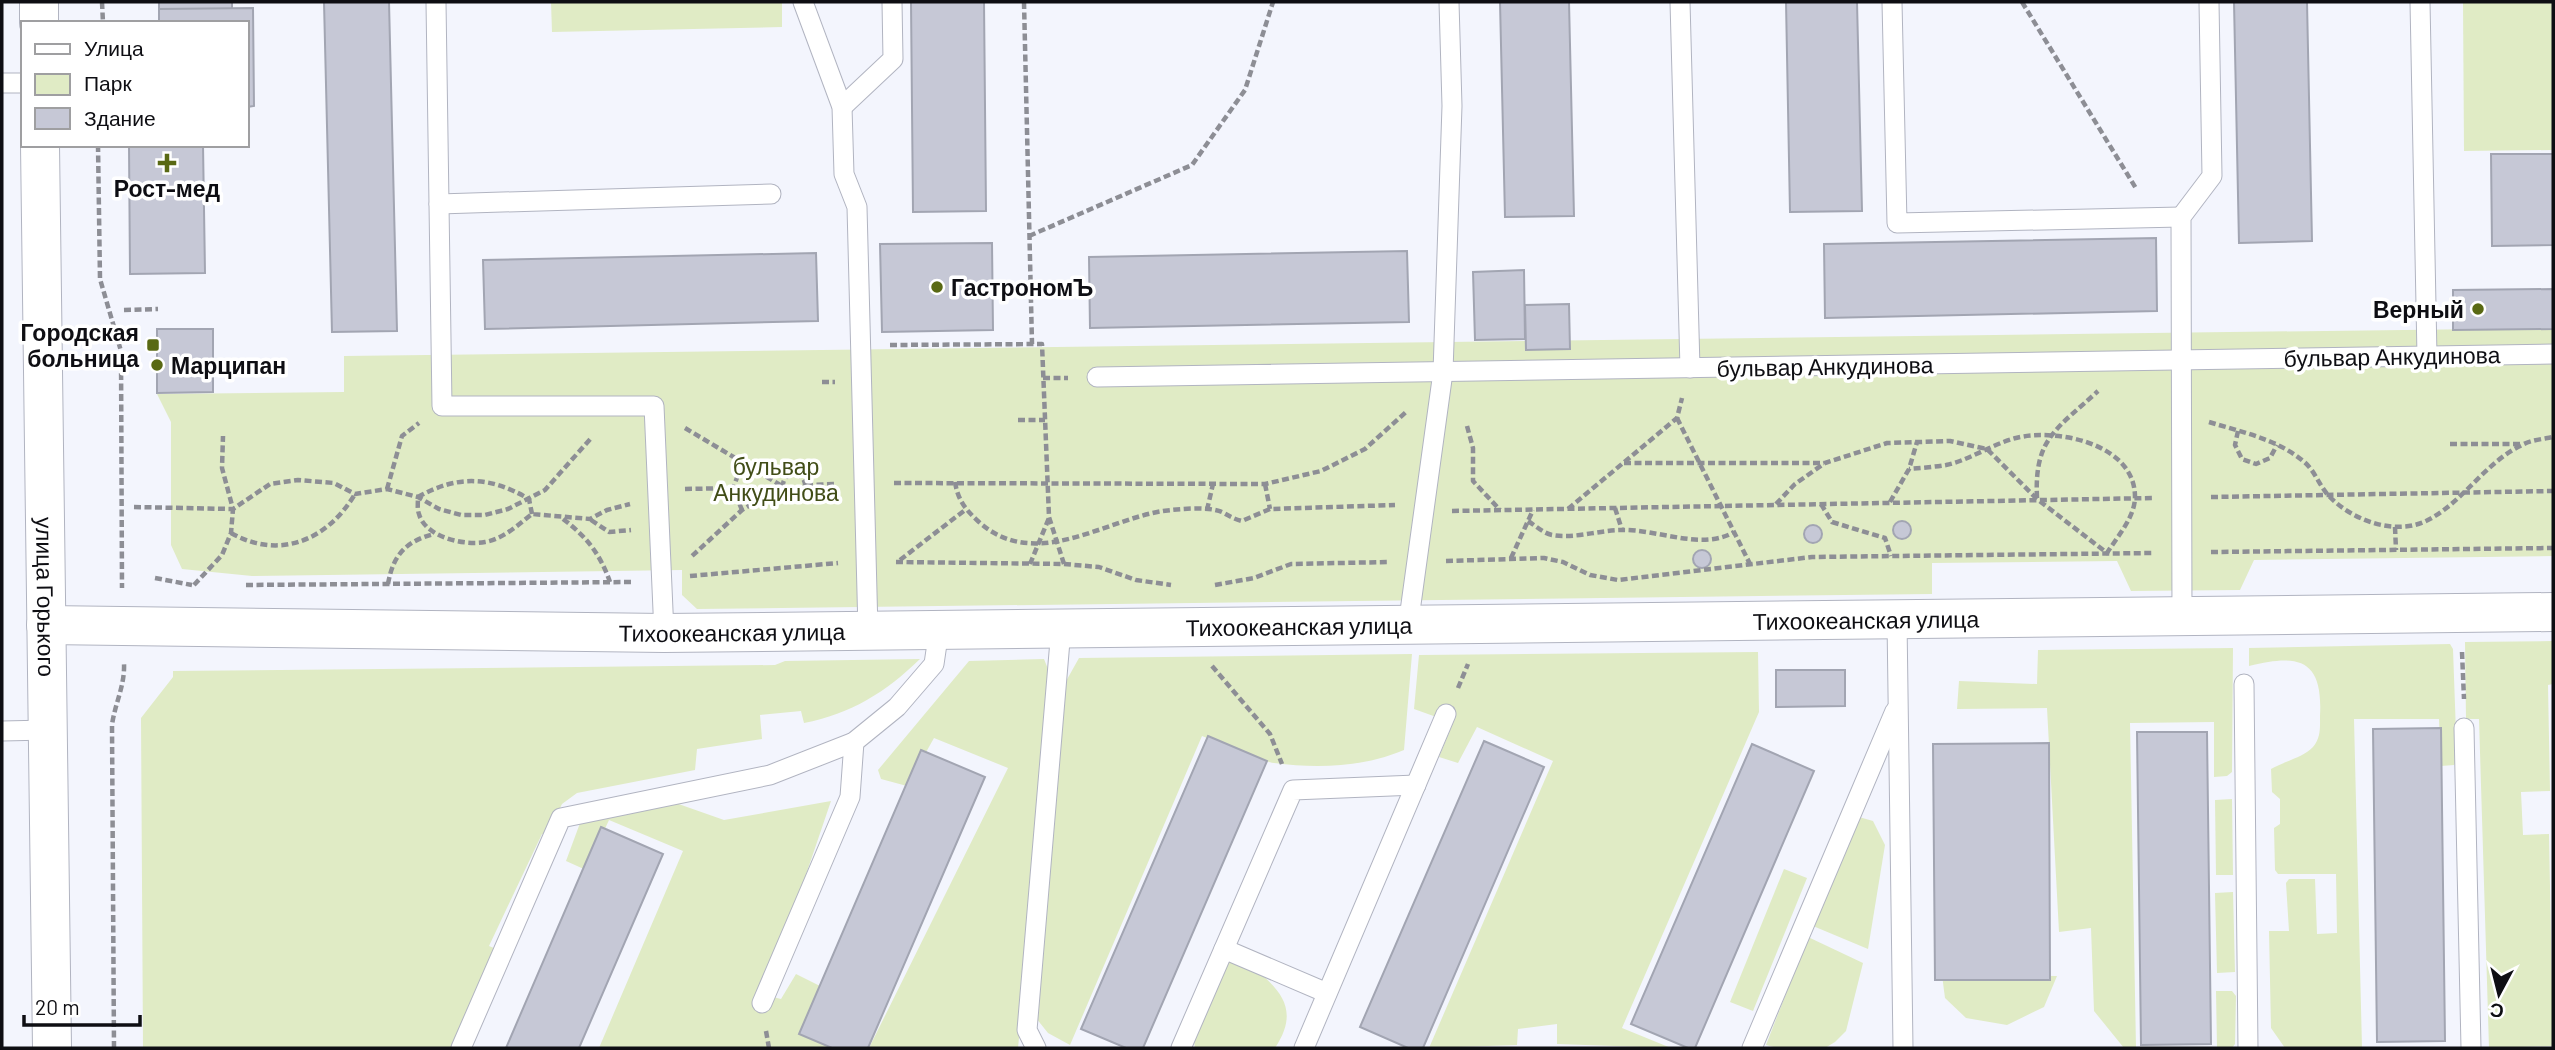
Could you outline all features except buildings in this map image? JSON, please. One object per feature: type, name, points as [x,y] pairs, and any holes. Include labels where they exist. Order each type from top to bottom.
[{"type":"street","points":[[39,2],[39,21]]},
{"type":"street","name":"улица Горького","points":[[40,147],[52,1048]]},
{"type":"street","name":"Тихоокеанская улица","points":[[46,625],[664,633],[2553,612]]},
{"type":"lane","points":[[436,2],[442,406],[654,406],[664,633]]},
{"type":"lane","points":[[803,2],[842,107],[844,174],[857,207],[868,631]]},
{"type":"lane","points":[[842,107],[893,59],[892,2]]},
{"type":"lane","points":[[1408,626],[1443,372],[1452,106],[1450,2]]},
{"type":"lane","points":[[1680,2],[1690,368]]},
{"type":"lane","points":[[1892,2],[1897,223],[2182,217]]},
{"type":"lane","points":[[2182,618],[2182,217],[2213,176],[2209,2]]},
{"type":"lane","points":[[2420,2],[2427,356]]},
{"type":"lane","points":[[2,83],[21,83]]},
{"type":"lane","points":[[439,204],[771,194]]},
{"type":"lane","name":"бульвар Анкудинова","points":[[1097,377],[2553,354]]},
{"type":"lane","points":[[1897,621],[1903,1048]]},
{"type":"lane","points":[[1037,1048],[1027,1030],[1061,629]]},
{"type":"lane","points":[[461,1048],[561,818],[770,775],[854,742],[897,707],[934,664],[939,630]]},
{"type":"lane","points":[[2244,684],[2248,1048]]},
{"type":"lane","points":[[1752,1048],[1898,704]]},
{"type":"lane","points":[[1304,1048],[1446,714]]},
{"type":"lane","points":[[2464,728],[2471,1048]]},
{"type":"lane","points":[[2,731],[48,730]]},
{"type":"lane","points":[[762,1003],[850,797],[854,742]]},
{"type":"lane","points":[[1181,1048],[1293,790],[1416,785]]},
{"type":"lane","points":[[1224,949],[1327,993]]},
{"type":"path","points":[[102,2],[103,21]]},
{"type":"path","points":[[1024,2],[1032,344]]},
{"type":"path","points":[[1029,236],[1192,165],[1245,90],[1273,2]]},
{"type":"path","points":[[2022,2],[2154,218]]},
{"type":"path","points":[[98,147],[100,279],[121,351],[121,560]]},
{"type":"path","points":[[124,310],[158,309]]},
{"type":"path","points":[[862,346],[1042,344],[1049,517],[1063,564]]},
{"type":"path","points":[[2037,499],[2036,476],[2041,449],[2052,434],[2130,360]]},
{"type":"path","points":[[886,483],[1047,481],[1265,484],[1321,471],[1365,449],[1406,412]]},
{"type":"path","points":[[1567,509],[1677,418],[1751,566]]},
{"type":"path","points":[[1018,420],[1045,420]]},
{"type":"path","points":[[2205,421],[2277,445],[2305,462],[2328,495],[2347,512],[2370,522],[2395,527],[2421,523],[2445,511],[2498,461],[2523,444]]},
{"type":"path","points":[[1466,423],[1473,447],[1473,481],[1477,489],[1500,510]]},
{"type":"path","points":[[679,424],[742,465],[782,486],[786,493],[794,496],[802,493],[806,485]]},
{"type":"path","points":[[2238,431],[2235,445],[2242,459],[2256,464],[2270,458],[2277,445]]},
{"type":"path","points":[[1909,469],[1947,465],[2016,438],[2052,434],[2090,444],[2118,460],[2132,478],[2135,498],[2129,518],[2107,553]]},
{"type":"path","points":[[194,585],[212,569],[222,555],[231,533],[233,509],[222,468],[223,436]]},
{"type":"path","points":[[387,489],[401,436]]},
{"type":"path","points":[[134,507],[233,509],[270,484],[298,480],[334,483],[355,494],[387,489],[418,497],[439,509],[461,515],[485,515],[508,509],[545,490],[592,437]]},
{"type":"path","points":[[2450,444],[2523,444],[2553,437]]},
{"type":"path","points":[[1775,505],[1795,484],[1825,463],[1887,443],[1950,441],[1987,449],[2037,499],[2107,553]]},
{"type":"path","points":[[1890,503],[1909,469],[1917,442]]},
{"type":"path","points":[[1624,463],[1825,463]]},
{"type":"path","points":[[742,465],[733,488],[743,510]]},
{"type":"path","points":[[686,562],[743,510],[782,486],[785,477],[793,473],[802,476],[806,485]]},
{"type":"path","points":[[418,497],[439,485],[462,480],[486,480],[509,487],[529,499],[532,514]]},
{"type":"path","points":[[955,482],[957,495],[965,510],[986,528],[1010,540],[1039,543],[1093,534],[1128,519],[1166,511],[1207,510],[1221,512],[1242,521],[1270,509],[1407,505]]},
{"type":"path","points":[[1207,510],[1213,483]]},
{"type":"path","points":[[806,485],[839,484]]},
{"type":"path","points":[[1265,484],[1270,509]]},
{"type":"path","points":[[682,489],[733,488]]},
{"type":"path","points":[[2205,497],[2553,492]]},
{"type":"path","points":[[231,533],[252,544],[276,546],[299,542],[323,531],[344,513],[355,494]]},
{"type":"path","points":[[418,497],[419,515],[434,534]]},
{"type":"path","points":[[1440,512],[2156,498]]},
{"type":"path","points":[[388,584],[391,566],[401,550],[416,538],[434,534],[460,541],[485,542],[512,531],[532,514],[562,519],[590,519],[607,510],[638,502]]},
{"type":"path","points":[[1821,504],[1832,522],[1885,538],[1891,556]]},
{"type":"path","points":[[1615,508],[1622,530]]},
{"type":"path","points":[[898,562],[965,510]]},
{"type":"path","points":[[1511,558],[1534,510]]},
{"type":"path","points":[[1030,564],[1049,517]]},
{"type":"path","points":[[562,519],[584,535],[601,556],[610,582]]},
{"type":"path","points":[[590,519],[609,531],[639,530]]},
{"type":"path","points":[[1528,521],[1548,534],[1567,536],[1622,530],[1704,539],[1724,538],[1734,532]]},
{"type":"path","points":[[2395,527],[2396,550]]},
{"type":"path","points":[[2204,552],[2553,548]]},
{"type":"path","points":[[1433,561],[1511,558],[1553,560],[1590,575],[1618,580],[1812,557],[2166,553]]},
{"type":"path","points":[[1202,586],[1254,578],[1291,564],[1399,561]]},
{"type":"path","points":[[686,577],[850,562]]},
{"type":"path","points":[[886,562],[1063,564],[1099,567],[1136,580],[1176,586]]},
{"type":"path","points":[[155,578],[208,585]]},
{"type":"path","points":[[235,585],[645,582]]},
{"type":"path","points":[[2462,648],[2464,728]]},
{"type":"path","points":[[1208,661],[1270,734],[1293,790]]},
{"type":"path","points":[[114,1048],[111,725],[115,702],[125,683]]},
{"type":"green space","points":[[551,2],[782,2],[782,27],[552,32]]},
{"type":"green space","points":[[2463,2],[2553,2],[2553,150],[2464,151]]},
{"type":"green space","name":"бульвар Анкудинова","points":[[2553,328],[2553,556],[2254,560],[2240,590],[2131,591],[2117,561],[1932,563],[1932,594],[697,609],[682,595],[682,570],[252,576],[182,569],[171,545],[171,422],[157,394],[344,392],[344,356]]},
{"type":"green space","points":[[2553,641],[2553,684],[2548,685],[2550,791],[2521,792],[2523,835],[2549,834],[2553,1046],[2489,1048],[2479,719],[2466,719],[2465,642]]},
{"type":"green space","points":[[2450,644],[2453,649],[2457,761],[2454,765],[2441,766],[2439,719],[2354,719],[2362,1048],[2285,1048],[2271,1028],[2269,931],[2289,931],[2286,883],[2289,879],[2315,879],[2317,934],[2337,933],[2336,874],[2278,874],[2275,870],[2274,828],[2280,824],[2280,799],[2272,792],[2271,769],[2304,754],[2316,744],[2320,728],[2320,697],[2312,672],[2305,665],[2282,660],[2249,666],[2249,648]]},
{"type":"green space","points":[[2233,648],[2232,772],[2227,776],[2214,777],[2214,722],[2130,723],[2136,1048],[2124,1048],[2094,1011],[2091,928],[2059,932],[2047,708],[1957,709],[1959,681],[2037,684],[2038,650]]},
{"type":"green space","points":[[1758,652],[1759,712],[1622,1028],[1671,1048],[1557,1044],[1557,1024],[1518,1029],[1517,1045],[1429,1048],[1553,761],[1477,727],[1458,763],[1439,757],[1453,723],[1414,709],[1419,655]]},
{"type":"green space","points":[[1412,654],[1404,750],[1389,756],[1340,765],[1291,765],[1256,758],[1202,736],[1070,1045],[1048,1033],[1036,1018],[1065,683],[1079,658]]},
{"type":"green space","points":[[920,659],[881,691],[837,714],[804,723],[801,711],[760,715],[762,739],[697,749],[695,770],[577,793],[562,804],[547,835],[542,834],[489,946],[501,951],[459,1048],[143,1048],[141,718],[173,677],[173,671],[775,665],[785,661]]},
{"type":"green space","points":[[1044,659],[1054,684],[1018,1048],[869,1048],[1008,768],[934,738],[907,786],[881,779],[878,770],[969,661]]},
{"type":"green space","points":[[2232,799],[2233,875],[2216,875],[2215,800]]},
{"type":"green space","points":[[670,801],[724,820],[831,801],[765,995],[781,999],[796,974],[822,987],[802,1034],[834,1048],[599,1048],[683,851],[609,820],[586,870],[566,861],[583,815]]},
{"type":"green space","points":[[1859,817],[1873,821],[1885,845],[1868,949],[1813,926]]},
{"type":"green space","points":[[1784,869],[1807,878],[1753,1011],[1730,1002]]},
{"type":"green space","points":[[2233,892],[2235,972],[2217,973],[2215,893]]},
{"type":"green space","points":[[1808,937],[1863,963],[1846,1031],[1825,1048],[1778,1048],[1766,1045]]},
{"type":"green space","points":[[1229,961],[1245,961],[1267,979],[1282,998],[1286,1020],[1275,1048],[1195,1048],[1194,1041]]},
{"type":"green space","points":[[1942,975],[2057,976],[2044,1007],[2007,1025],[1966,1018],[1945,998]]},
{"type":"green space","points":[[2216,991],[2232,991],[2236,996],[2235,1044],[2232,1048],[2136,1048],[2217,1047]]},
{"type":"place","name":"Рост-мед","points":[[167,163]]},
{"type":"place","name":"ГастрономЪ","points":[[937,287]]},
{"type":"place","name":"Верный","points":[[2478,309]]},
{"type":"place","name":"Городская больница","points":[[153,345]]},
{"type":"place","name":"Марципан","points":[[157,365]]}]
